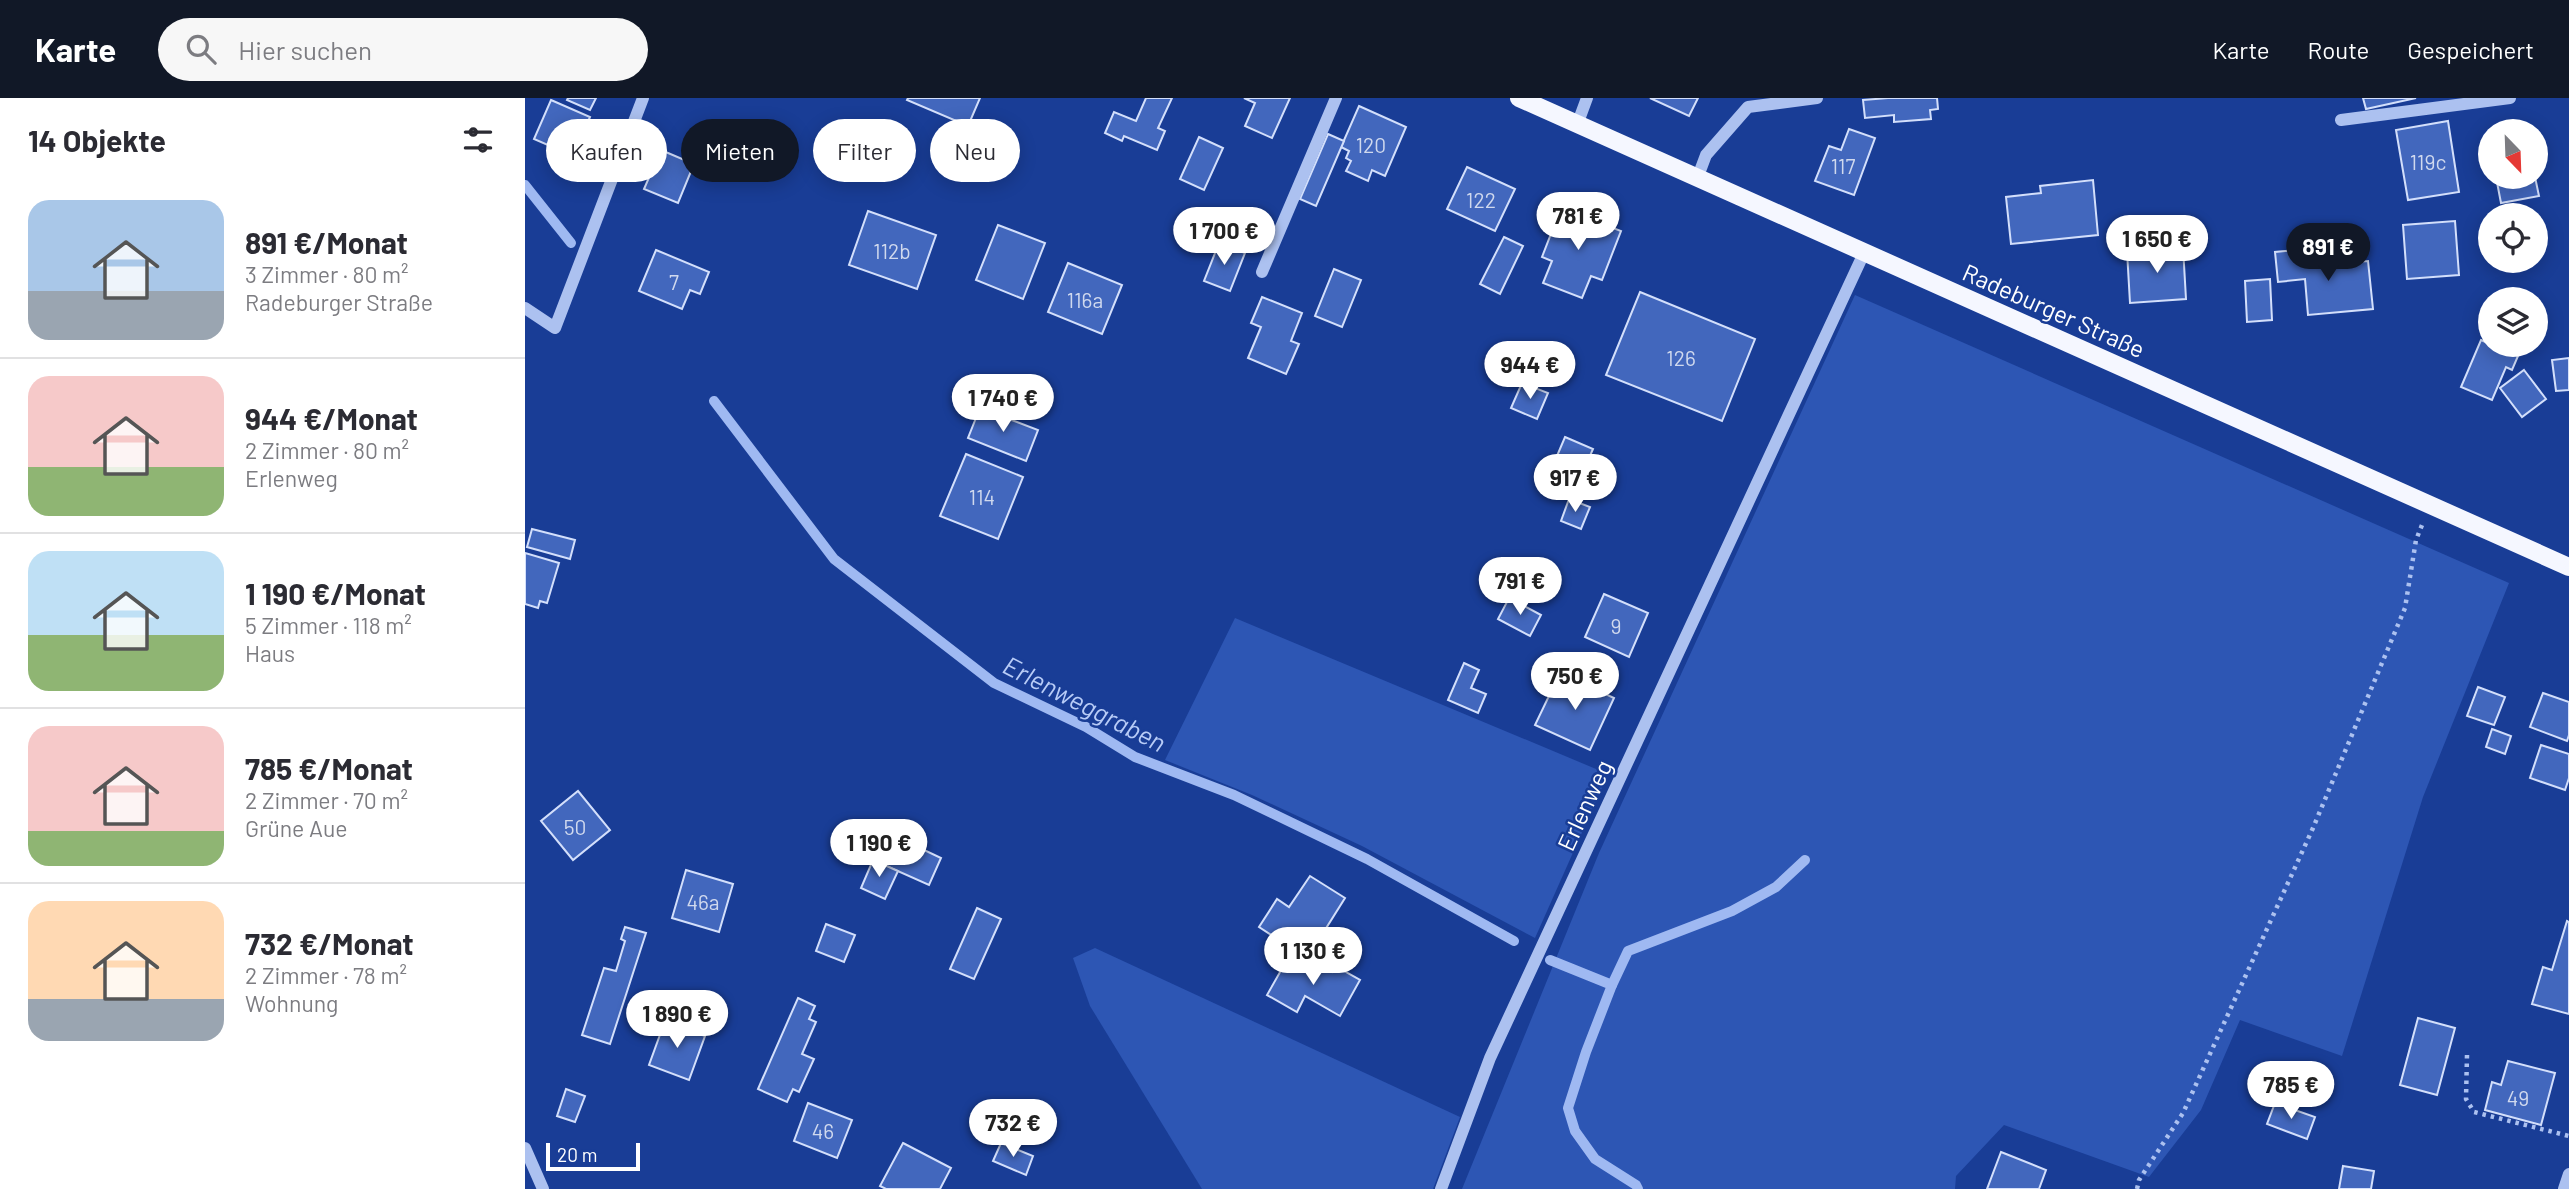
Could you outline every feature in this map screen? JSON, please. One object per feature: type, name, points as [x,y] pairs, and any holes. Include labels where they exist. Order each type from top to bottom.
[{"type":"main road","name":"Radeburger Straße","points":[[1519,98],[2569,566]]},
{"type":"street","points":[[525,309],[555,328],[643,98]]},
{"type":"street","points":[[1262,272],[1336,98]]},
{"type":"street","points":[[1577,125],[1587,98]]},
{"type":"street","points":[[1697,179],[1706,155],[1748,107],[1817,98]]},
{"type":"street","points":[[2341,120],[2509,98]]},
{"type":"street","name":"Erlenweg","points":[[1441,1189],[1490,1058],[1864,253]]},
{"type":"street","points":[[525,1148],[543,1189]]},
{"type":"street","points":[[2564,1189],[2569,1174]]},
{"type":"path","points":[[2137,1189],[2139,1180],[2183,1114],[2313,828],[2405,608],[2416,540],[2429,504]]},
{"type":"path","points":[[2467,1055],[2466,1099],[2474,1112],[2569,1136]]},
{"type":"shaded area","points":[[1855,295],[2509,583],[2423,797],[2342,1056],[2240,1020],[2201,1110],[2149,1177],[2004,1125],[1956,1176],[1955,1189],[1462,1189],[1599,853]]},
{"type":"shaded area","points":[[1235,618],[1608,774],[1535,938],[1362,846],[1252,795],[1165,760]]},
{"type":"shaded area","points":[[1095,948],[1460,1117],[1433,1189],[1202,1189],[1090,1006],[1073,958]]},
{"type":"building","points":[[596,98],[590,110],[567,100]]},
{"type":"building","points":[[980,98],[971,119],[952,119],[907,100]]},
{"type":"building","points":[[1146,98],[1172,98],[1158,128],[1165,131],[1157,150],[1124,136],[1122,141],[1105,133],[1114,112],[1136,121]]},
{"type":"building","points":[[1244,98],[1290,98],[1272,138],[1245,126],[1255,103]]},
{"type":"building","points":[[1650,98],[1698,98],[1689,116]]},
{"type":"building","points":[[1937,98],[1938,109],[1930,110],[1931,119],[1894,122],[1894,115],[1865,118],[1863,100]]},
{"type":"building","points":[[2363,98],[2416,98],[2366,109]]},
{"type":"building","points":[[551,100],[590,117],[546,119],[546,144],[534,139]]},
{"type":"building","points":[[1359,106],[1406,127],[1385,176],[1372,170],[1368,181],[1346,171],[1351,161],[1346,158],[1349,151],[1341,147]]},
{"type":"building","points":[[2448,121],[2459,192],[2408,200],[2396,130]]},
{"type":"building","points":[[1849,129],[1875,138],[1854,195],[1815,181],[1829,146],[1841,150]]},
{"type":"building","points":[[1328,134],[1344,141],[1316,206],[1300,199]]},
{"type":"building","points":[[1199,137],[1223,148],[1204,190],[1180,179]]},
{"type":"building","points":[[667,153],[681,158],[681,182],[687,182],[678,203],[644,189],[647,182],[667,182]]},
{"type":"building","points":[[1467,167],[1515,189],[1495,231],[1447,209]]},
{"type":"building","points":[[2093,180],[2098,235],[2011,244],[2006,197],[2041,193],[2040,186]]},
{"type":"building","points":[[2498,189],[2538,189],[2539,196],[2501,203]]},
{"type":"building","points":[[1561,208],[1621,231],[1602,280],[1591,276],[1582,298],[1543,283],[1552,261],[1542,257]]},
{"type":"building","points":[[868,211],[936,235],[917,289],[849,265]]},
{"type":"building","points":[[2455,221],[2459,275],[2407,279],[2403,225]]},
{"type":"building","points":[[998,225],[1045,243],[1023,299],[976,280]]},
{"type":"building","points":[[1504,237],[1523,246],[1500,294],[1480,284]]},
{"type":"building","points":[[1219,243],[1245,253],[1230,291],[1204,281]]},
{"type":"building","points":[[2183,247],[2186,299],[2130,303],[2127,251]]},
{"type":"building","points":[[2307,249],[2309,266],[2368,261],[2373,309],[2308,315],[2305,279],[2278,282],[2275,252]]},
{"type":"building","points":[[656,250],[709,272],[700,294],[690,290],[682,309],[639,291]]},
{"type":"building","points":[[1068,263],[1122,285],[1102,334],[1048,312]]},
{"type":"building","points":[[1334,269],[1361,280],[1342,327],[1315,316]]},
{"type":"building","points":[[2270,279],[2272,320],[2247,322],[2245,281]]},
{"type":"building","points":[[1640,292],[1755,339],[1722,421],[1606,375]]},
{"type":"building","points":[[1262,297],[1302,313],[1291,341],[1299,344],[1286,374],[1248,358],[1261,327],[1251,323]]},
{"type":"building","points":[[2478,347],[2478,357],[2518,357],[2512,370],[2506,367],[2492,400],[2461,387]]},
{"type":"building","points":[[2569,358],[2569,390],[2556,391],[2552,360]]},
{"type":"building","points":[[2524,370],[2546,399],[2522,417],[2500,388]]},
{"type":"building","points":[[1522,383],[1548,393],[1537,419],[1511,408]]},
{"type":"building","points":[[980,408],[1038,430],[1026,461],[968,438]]},
{"type":"building","points":[[1565,437],[1593,449],[1582,474],[1554,463]]},
{"type":"building","points":[[966,454],[1023,477],[998,539],[940,516]]},
{"type":"building","points":[[1569,499],[1590,507],[1581,529],[1561,521]]},
{"type":"building","points":[[532,529],[575,540],[570,559],[527,547]]},
{"type":"building","points":[[525,553],[559,563],[547,603],[540,601],[538,608],[525,604]]},
{"type":"building","points":[[1604,594],[1648,613],[1629,657],[1585,637]]},
{"type":"building","points":[[1509,598],[1541,615],[1530,636],[1498,619]]},
{"type":"building","points":[[1464,663],[1479,670],[1471,688],[1486,694],[1478,713],[1448,700]]},
{"type":"building","points":[[1560,673],[1614,698],[1590,750],[1535,725]]},
{"type":"building","points":[[2478,687],[2505,697],[2494,725],[2467,716]]},
{"type":"building","points":[[2543,693],[2569,702],[2567,741],[2530,727]]},
{"type":"building","points":[[2492,729],[2511,736],[2505,754],[2486,747]]},
{"type":"building","points":[[2541,745],[2569,754],[2569,778],[2565,790],[2530,778]]},
{"type":"building","points":[[578,791],[610,830],[573,860],[541,821]]},
{"type":"building","points":[[890,825],[908,833],[905,841],[941,858],[929,885],[873,860]]},
{"type":"building","points":[[873,860],[898,871],[885,899],[861,888]]},
{"type":"building","points":[[686,870],[733,884],[719,932],[672,918]]},
{"type":"building","points":[[1310,876],[1345,898],[1313,949],[1300,940],[1294,950],[1259,927],[1277,899],[1289,907]]},
{"type":"building","points":[[977,908],[1001,919],[974,979],[950,969]]},
{"type":"building","points":[[2567,921],[2569,1014],[2532,1004],[2543,967],[2552,970]]},
{"type":"building","points":[[826,924],[855,935],[844,962],[816,951]]},
{"type":"building","points":[[625,927],[646,933],[610,1044],[582,1035],[604,968],[616,971],[625,941],[621,939]]},
{"type":"building","points":[[1288,958],[1313,972],[1317,964],[1332,972],[1335,966],[1360,980],[1340,1016],[1305,996],[1297,1012],[1267,995]]},
{"type":"building","points":[[798,998],[815,1006],[809,1019],[816,1022],[802,1054],[814,1059],[799,1092],[793,1089],[787,1102],[758,1089]]},
{"type":"building","points":[[2418,1018],[2455,1028],[2437,1095],[2400,1085]]},
{"type":"building","points":[[665,1021],[705,1036],[689,1080],[649,1065]]},
{"type":"building","points":[[2508,1061],[2555,1073],[2541,1125],[2485,1110],[2492,1082],[2501,1085]]},
{"type":"building","points":[[566,1089],[585,1096],[575,1122],[557,1116]]},
{"type":"building","points":[[808,1103],[852,1120],[837,1158],[794,1141]]},
{"type":"building","points":[[2275,1103],[2315,1117],[2307,1139],[2267,1124]]},
{"type":"building","points":[[903,1143],[951,1168],[940,1189],[886,1189],[880,1186]]},
{"type":"building","points":[[1001,1143],[1033,1156],[1026,1175],[993,1161]]},
{"type":"building","points":[[2001,1152],[2046,1170],[2039,1189],[1987,1189]]},
{"type":"building","points":[[2343,1166],[2374,1171],[2371,1189],[2339,1189]]},
{"type":"waterway","name":"Erlenweggraben","points":[[525,185],[571,243]]},
{"type":"waterway","name":"Erlenweggraben","points":[[714,401],[834,559],[994,683],[1086,727],[1135,757],[1234,795],[1367,859],[1514,941]]},
{"type":"waterway","points":[[1612,985],[1628,951],[1732,911],[1776,887],[1805,860]]},
{"type":"waterway","name":"Erlenweggraben","points":[[1550,960],[1612,985],[1568,1108],[1575,1131],[1595,1159],[1636,1185],[1638,1189]]}]
